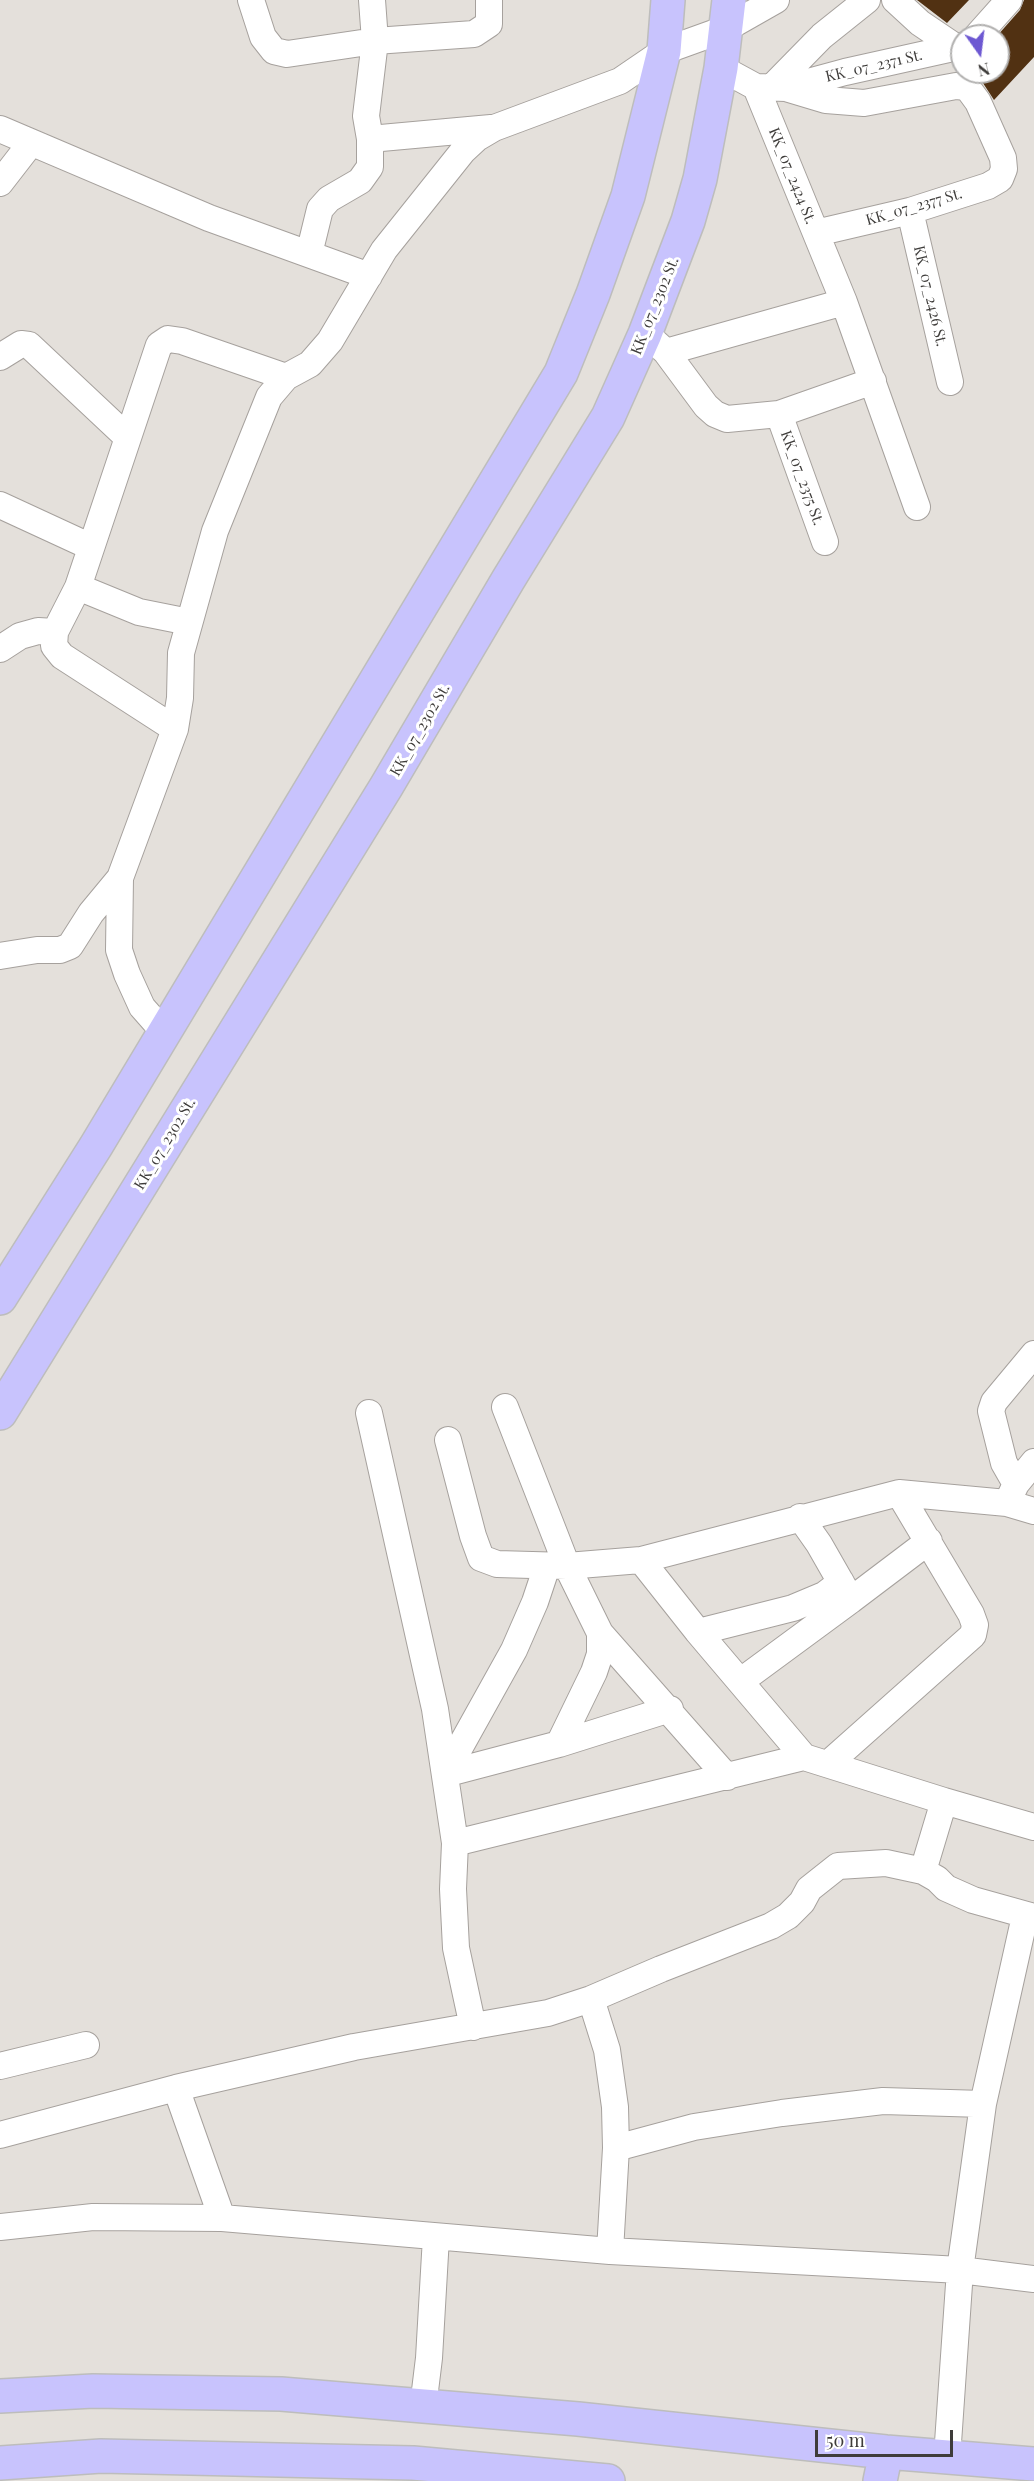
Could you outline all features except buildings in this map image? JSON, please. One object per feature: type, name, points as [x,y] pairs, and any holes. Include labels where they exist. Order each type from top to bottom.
[{"type":"main road","points":[[0,1298],[96,1146],[561,373],[593,294],[628,196],[664,51],[669,1]]},
{"type":"main road","name":"KK_07_2302 St.","points":[[0,1413],[386,787],[508,580],[656,343],[700,179],[721,68],[727,14]]},
{"type":"main road","points":[[0,2396],[93,2391],[281,2394],[578,2419],[883,2467],[947,2457],[1034,2464]]},
{"type":"main road","points":[[0,2463],[101,2456],[608,2481]]},
{"type":"street","points":[[251,0],[263,37],[274,51],[287,54],[375,41],[474,34],[489,24],[489,0]]},
{"type":"street","points":[[309,254],[320,209],[329,199],[360,181],[370,167],[370,139],[366,116],[375,41],[372,0]]},
{"type":"street","points":[[0,956],[37,950],[60,950],[70,946],[91,913],[120,878],[175,729],[180,698],[181,653],[215,531],[269,397],[286,377],[310,364],[330,341],[384,250],[463,150],[494,128],[620,81],[664,51],[727,14],[776,0]]},
{"type":"street","points":[[721,68],[771,88],[822,36],[867,0]]},
{"type":"street","points":[[895,0],[920,23],[950,36]]},
{"type":"street","points":[[984,24],[1009,0]]},
{"type":"street","name":"KK_07_2371 St.","points":[[771,88],[950,47]]},
{"type":"street","name":"KK_07_2377 St.","points":[[771,88],[826,100],[864,103],[956,86],[967,87],[972,92],[1003,158],[1004,169],[1000,179],[988,186],[910,211],[816,233]]},
{"type":"street","name":"KK_07_2424 St.","points":[[771,88],[816,233],[873,381],[916,507]]},
{"type":"street","points":[[370,139],[494,128]]},
{"type":"street","points":[[0,129],[209,218],[369,276]]},
{"type":"street","points":[[0,183],[31,143]]},
{"type":"street","name":"KK_07_2426 St.","points":[[910,211],[950,382]]},
{"type":"street","points":[[656,343],[844,302]]},
{"type":"street","points":[[175,729],[62,656],[54,646],[55,632],[78,587],[159,345],[168,339],[182,341],[286,377]]},
{"type":"street","name":"KK_07_2375 St.","points":[[656,343],[706,405],[715,414],[727,419],[779,414],[873,381]]},
{"type":"street","points":[[0,357],[21,344],[29,345],[127,437]]},
{"type":"street","name":"KK_07_2375 St.","points":[[779,414],[825,542]]},
{"type":"street","points":[[0,505],[91,548]]},
{"type":"street","points":[[78,587],[139,612],[189,622]]},
{"type":"street","points":[[0,650],[20,636],[38,631],[55,632]]},
{"type":"street","points":[[120,878],[119,950],[142,1007],[164,1032]]},
{"type":"street","points":[[1011,1494],[991,1411],[994,1402],[1034,1354]]},
{"type":"street","points":[[505,1407],[557,1566],[600,1633],[670,1709],[727,1777]]},
{"type":"street","points":[[369,1413],[425,1659],[445,1774],[455,1844],[453,1889],[456,1948],[473,2027]]},
{"type":"street","points":[[448,1440],[481,1558],[497,1564],[557,1566],[641,1560],[899,1493],[1011,1494],[1034,1511]]},
{"type":"street","points":[[1011,1494],[1034,1462]]},
{"type":"street","points":[[455,1844],[727,1777],[816,1760],[974,1635],[975,1625],[971,1614],[930,1541],[899,1493]]},
{"type":"street","points":[[800,1517],[846,1591]]},
{"type":"street","points":[[741,1681],[846,1591],[930,1541]]},
{"type":"street","points":[[641,1560],[698,1632],[816,1760],[1034,1827]]},
{"type":"street","points":[[445,1774],[514,1650],[535,1602],[557,1566]]},
{"type":"street","points":[[698,1632],[794,1608],[824,1594],[846,1591]]},
{"type":"street","points":[[559,1744],[594,1672],[600,1654],[600,1633]]},
{"type":"street","points":[[445,1774],[559,1744],[670,1709]]},
{"type":"street","points":[[923,1871],[944,1801]]},
{"type":"street","points":[[0,2135],[176,2088],[354,2046],[548,2013],[591,1999],[661,1968],[771,1926],[788,1916],[802,1902],[809,1889],[838,1866],[886,1863],[923,1871],[937,1879],[946,1888],[973,1900],[1029,1917],[982,2104],[960,2270],[947,2457]]},
{"type":"street","points":[[591,1999],[607,2050],[615,2107],[616,2148],[610,2251]]},
{"type":"street","points":[[0,2066],[86,2045]]},
{"type":"street","points":[[176,2088],[222,2218]]},
{"type":"street","points":[[616,2148],[694,2127],[782,2113],[883,2101],[982,2104]]},
{"type":"street","points":[[0,2227],[93,2217],[222,2218],[610,2251],[960,2270],[1034,2279]]},
{"type":"street","points":[[423,2407],[429,2358],[436,2237]]}]
